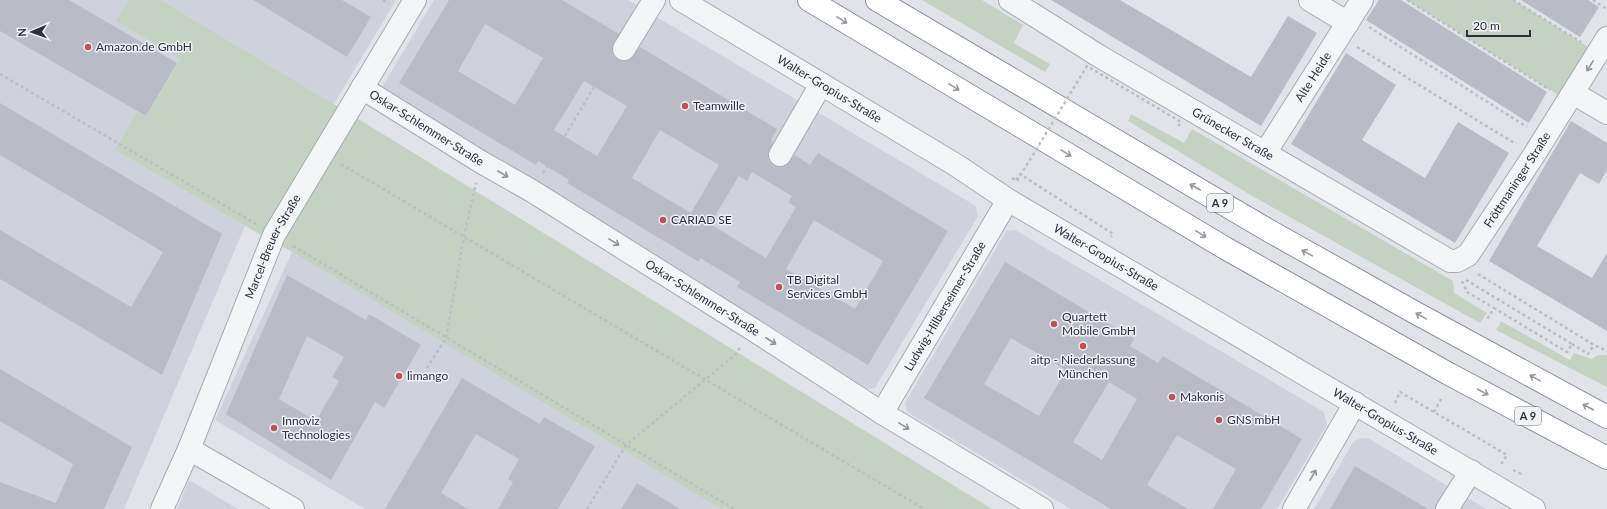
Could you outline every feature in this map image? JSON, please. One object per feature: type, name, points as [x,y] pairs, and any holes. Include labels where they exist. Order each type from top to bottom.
[{"type":"highway","name":"A 9","points":[[809,0],[1225,248],[1449,374],[1607,458]]},
{"type":"highway","name":"A 9","points":[[877,0],[1266,229],[1414,312],[1607,417]]},
{"type":"street","name":"Marcel-Breuer-Straße","points":[[162,509],[189,449],[274,234],[415,0]]},
{"type":"street","points":[[624,49],[654,0]]},
{"type":"street","name":"Walter-Gropius-Straße","points":[[681,0],[956,165],[1008,200],[1534,509]]},
{"type":"street","name":"Grünecker Straße","points":[[1010,0],[1099,56],[1265,153],[1450,261],[1457,261]]},
{"type":"street","points":[[1310,0],[1350,19]]},
{"type":"street","name":"Alte Heide","points":[[1265,153],[1350,19]]},
{"type":"street","name":"Fröttmaninger Straße","points":[[1457,261],[1468,254],[1539,147],[1603,45]]},
{"type":"street","points":[[780,155],[821,84]]},
{"type":"street","name":"Oskar-Schlemmer-Straße","points":[[362,88],[481,162],[532,191],[752,329],[882,413],[1042,509]]},
{"type":"street","points":[[1570,97],[1606,109]]},
{"type":"street","name":"Ludwig-Hilberseimer-Straße","points":[[882,413],[1008,200]]},
{"type":"street","points":[[1294,509],[1355,403]]},
{"type":"street","points":[[189,449],[294,509]]},
{"type":"street","points":[[1448,509],[1471,471]]},
{"type":"path","points":[[1407,0],[1570,97]]},
{"type":"path","points":[[1513,0],[1603,45]]},
{"type":"path","points":[[1593,0],[1607,9]]},
{"type":"path","points":[[1350,19],[1539,147]]},
{"type":"path","points":[[1350,19],[1539,147]]},
{"type":"path","points":[[1012,178],[1017,181],[1087,66],[1181,122],[1177,128]]},
{"type":"path","points":[[0,74],[274,234],[734,509]]},
{"type":"path","points":[[565,136],[594,87]]},
{"type":"path","points":[[323,153],[924,509]]},
{"type":"path","points":[[427,368],[446,338],[464,236],[481,162]]},
{"type":"path","points":[[1020,174],[1113,234]]},
{"type":"path","points":[[1457,261],[1607,352]]},
{"type":"path","points":[[1572,344],[1567,352],[1467,292],[1460,277],[1572,344],[1588,354],[1594,345]]},
{"type":"path","points":[[1486,321],[1494,308]]},
{"type":"path","points":[[587,509],[626,445],[736,354],[752,329]]},
{"type":"path","points":[[1402,406],[1395,402],[1400,392],[1507,455],[1502,463],[1495,459]]},
{"type":"path","points":[[1434,412],[1441,399]]},
{"type":"shaded area","points":[[0,0],[129,0],[117,21],[180,59],[146,118],[138,113],[115,150],[245,226],[124,509],[0,509]]},
{"type":"shaded area","points":[[161,0],[396,0],[334,104]]},
{"type":"shaded area","points":[[434,0],[628,0],[976,206],[978,216],[875,388],[866,389],[383,100],[381,89]]},
{"type":"shaded area","points":[[1015,230],[1324,412],[1327,425],[1277,509],[1071,509],[907,412],[905,403],[1006,231]]},
{"type":"shaded area","points":[[292,252],[721,509],[365,509],[215,420]]},
{"type":"shaded area","points":[[1362,438],[1368,438],[1486,509],[1314,509],[1354,441]]},
{"type":"shaded area","points":[[189,480],[238,509],[177,509]]},
{"type":"green space","points":[[129,0],[161,0],[334,104],[992,509],[721,509],[292,252],[115,150],[137,112],[146,117],[180,59],[116,21]]},
{"type":"green space","points":[[922,0],[982,0],[1023,25],[1014,43],[1050,64],[1045,72]]},
{"type":"green space","points":[[1407,0],[1513,0],[1598,53],[1568,101]]},
{"type":"green space","points":[[1131,114],[1184,143],[1192,129],[1453,281],[1454,293],[1487,313],[1480,323],[1254,197],[1128,121]]},
{"type":"green space","points":[[1501,321],[1570,360],[1574,353],[1592,359],[1598,355],[1607,355],[1607,387],[1496,330]]},
{"type":"building","name":"Amazon.de GmbH","points":[[0,0],[69,0],[177,63],[146,116],[0,31]]},
{"type":"building","points":[[253,0],[342,0],[371,17],[347,57]]},
{"type":"building","points":[[449,0],[562,0],[619,34],[612,48],[613,55],[618,60],[630,60],[640,47],[777,129],[771,140],[773,142],[768,155],[769,161],[773,166],[786,166],[795,155],[810,165],[818,153],[948,231],[868,365],[737,287],[740,282],[700,258],[699,262],[567,183],[569,180],[538,161],[536,165],[399,83]],"holes":[[[485,24],[543,58],[515,105],[458,71]],[[584,81],[627,106],[597,156],[554,130]],[[660,130],[719,165],[691,213],[632,178]],[[752,172],[792,196],[788,202],[796,207],[766,258],[710,224],[739,176],[747,181]],[[814,220],[883,261],[855,309],[786,269]]]},
{"type":"building","points":[[1051,0],[1120,0],[1251,77],[1288,16],[1317,33],[1261,126]]},
{"type":"building","points":[[1379,0],[1401,0],[1547,92],[1529,123],[1366,20]]},
{"type":"building","points":[[1521,0],[1588,0],[1599,7],[1580,37]]},
{"type":"building","points":[[1346,53],[1396,85],[1362,140],[1425,178],[1458,122],[1509,153],[1455,243],[1291,144]]},
{"type":"building","points":[[0,103],[222,234],[162,375],[0,279],[0,230],[131,307],[163,252],[0,155]]},
{"type":"building","points":[[1571,121],[1607,143],[1607,170],[1599,184],[1580,173],[1537,246],[1592,278],[1607,253],[1607,331],[1489,261]]},
{"type":"building","points":[[1005,262],[1134,339],[1130,346],[1158,363],[1163,356],[1302,439],[1261,509],[1213,509],[1236,469],[1177,435],[1147,485],[1188,509],[1111,509],[924,398]],"holes":[[[1011,338],[1066,370],[1039,416],[984,384]],[[1109,382],[1137,399],[1102,460],[1073,442]]]},
{"type":"building","points":[[287,275],[366,320],[369,314],[421,345],[384,408],[375,402],[331,480],[226,414]],"holes":[[[307,336],[344,357],[332,377],[339,381],[316,421],[279,399]]]},
{"type":"building","points":[[0,369],[132,447],[104,509],[0,509],[0,482],[56,503],[73,464],[0,421]]},
{"type":"building","points":[[462,378],[540,424],[544,417],[595,446],[558,509],[498,509],[513,482],[508,479],[519,459],[476,434],[441,493],[468,509],[385,509]]},
{"type":"building","points":[[1355,466],[1428,509],[1330,509]]},
{"type":"building","points":[[637,483],[680,509],[621,509]]},
{"type":"place","name":"Amazon.de GmbH","points":[[88,47]]},
{"type":"place","name":"Teamwille","points":[[685,106]]},
{"type":"place","name":"CARIAD SE","points":[[663,220]]},
{"type":"place","name":"TB Digital Services GmbH","points":[[779,287]]},
{"type":"place","name":"Quartett Mobile GmbH","points":[[1054,324]]},
{"type":"place","name":"aitp - Niederlassung München","points":[[1083,346]]},
{"type":"place","name":"limango","points":[[399,376]]},
{"type":"place","name":"Makonis","points":[[1172,397]]},
{"type":"place","name":"GNS mbH","points":[[1219,420]]},
{"type":"place","name":"Innoviz Technologies","points":[[274,428]]}]
